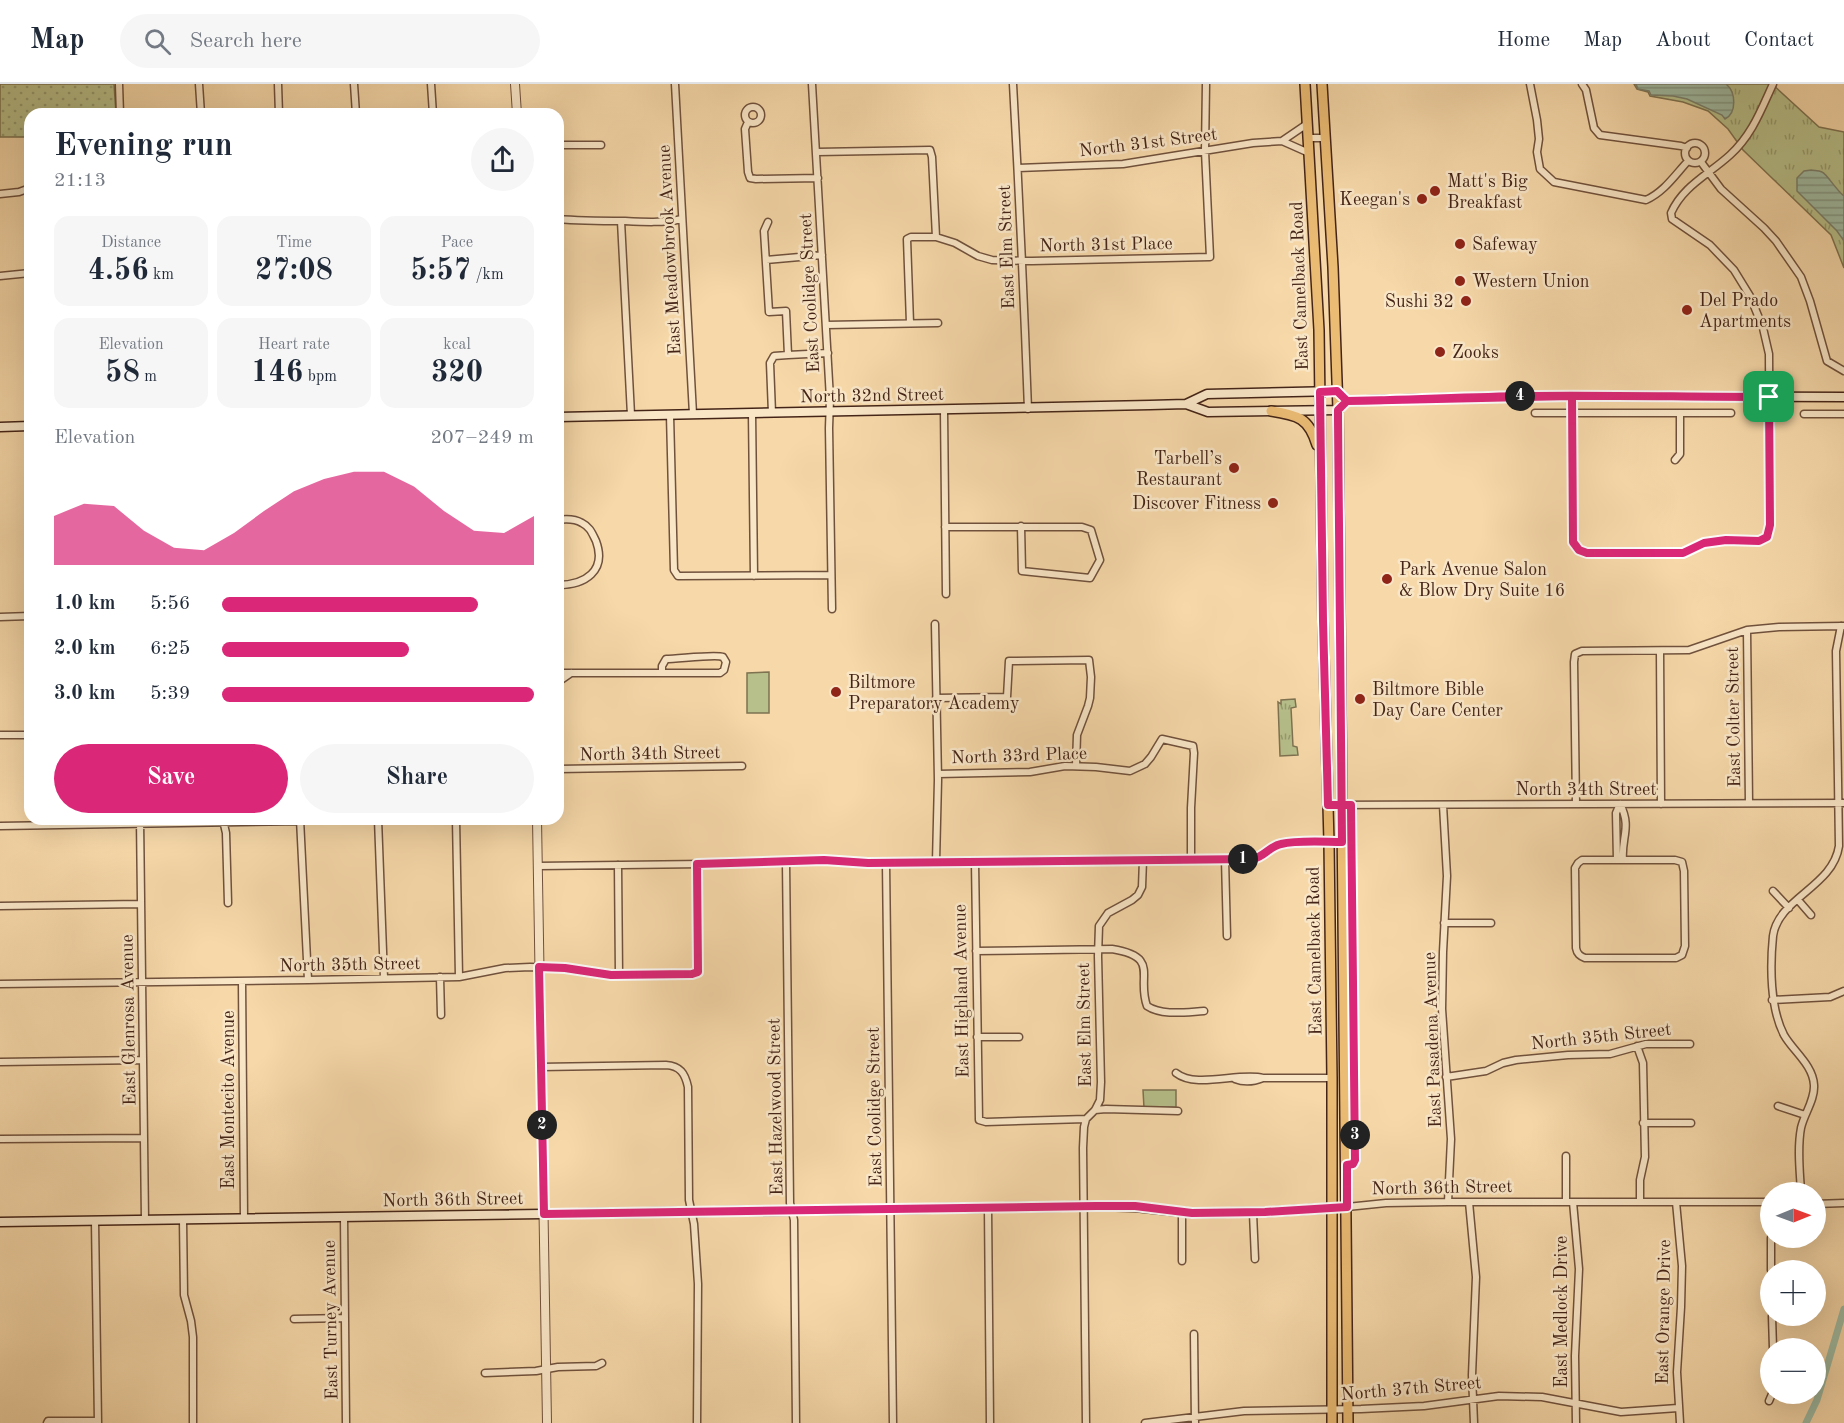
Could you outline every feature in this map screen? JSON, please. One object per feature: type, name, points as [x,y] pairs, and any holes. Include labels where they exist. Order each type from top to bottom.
[{"type":"main road","name":"East Camelback Road","points":[[1305,84],[1316,268],[1320,392],[1332,1078],[1332,1423]]},
{"type":"main road","name":"East Camelback Road","points":[[1322,84],[1333,267],[1338,410],[1341,663],[1347,805],[1342,842],[1349,1006],[1348,1423]]},
{"type":"main road","points":[[1316,268],[1333,267]]},
{"type":"main road","points":[[1337,391],[1347,401]]},
{"type":"main road","name":"North 32nd Street","points":[[1186,404],[1207,394],[1337,391]]},
{"type":"main road","points":[[1338,410],[1347,401],[1572,396],[1844,397]]},
{"type":"main road","name":"North 32nd Street","points":[[564,417],[944,411],[1186,404],[1208,412],[1338,410]]},
{"type":"main road","points":[[1271,411],[1295,415],[1307,424],[1314,433],[1321,455]]},
{"type":"main road","points":[[0,427],[24,426]]},
{"type":"main road","points":[[1321,486],[1338,486]]},
{"type":"main road","points":[[1324,663],[1341,663]]},
{"type":"main road","points":[[1331,1006],[1349,1006]]},
{"type":"main road","name":"North 36th Street","points":[[0,1222],[1083,1206],[1135,1206],[1182,1212],[1253,1213],[1347,1207]]},
{"type":"street","points":[[119,84],[120,108]]},
{"type":"street","points":[[199,84],[201,108]]},
{"type":"street","points":[[278,84],[279,108]]},
{"type":"street","points":[[354,84],[356,108]]},
{"type":"street","points":[[431,84],[433,108]]},
{"type":"street","points":[[515,84],[517,108]]},
{"type":"street","name":"East Meadowbrook Avenue","points":[[675,84],[693,414]]},
{"type":"street","name":"East Coolidge Street","points":[[812,84],[831,399],[832,609]]},
{"type":"street","name":"East Elm Street","points":[[1013,84],[1028,409]]},
{"type":"street","points":[[1205,151],[1206,84]]},
{"type":"street","points":[[1530,84],[1537,120],[1539,139],[1537,152],[1540,169],[1554,182],[1646,200],[1656,196],[1688,161]]},
{"type":"street","points":[[1582,84],[1586,90],[1594,128],[1600,135],[1687,148]]},
{"type":"street","points":[[1572,396],[1573,542],[1579,550],[1587,553],[1683,553],[1704,543],[1726,540],[1759,541],[1767,537],[1770,525],[1769,354],[1763,328],[1734,270],[1710,245],[1672,219],[1671,213],[1682,194],[1730,155],[1747,137],[1773,84]]},
{"type":"street","points":[[748,122],[745,129],[747,172],[750,178],[818,178]]},
{"type":"street","points":[[1282,141],[1307,124]]},
{"type":"street","points":[[1308,138],[1326,138]]},
{"type":"street","name":"North 31st Street","points":[[1018,168],[1122,164],[1253,143],[1282,141],[1309,153]]},
{"type":"street","points":[[564,145],[602,144]]},
{"type":"street","points":[[1694,144],[1701,146],[1705,154],[1701,162],[1688,161],[1685,156],[1687,148],[1694,144]]},
{"type":"street","points":[[817,152],[930,150],[936,237],[907,239],[910,323]]},
{"type":"street","name":"North 31st Place","points":[[936,237],[955,243],[984,259],[1210,258],[1205,151]]},
{"type":"street","points":[[1701,162],[1721,189],[1764,228],[1791,261],[1801,277],[1810,301],[1827,361],[1844,371]]},
{"type":"street","points":[[0,194],[24,190]]},
{"type":"street","points":[[564,219],[675,221],[682,219]]},
{"type":"street","points":[[621,221],[631,416]]},
{"type":"street","points":[[768,222],[764,231],[769,312],[786,311],[788,355]]},
{"type":"street","points":[[766,260],[822,255]]},
{"type":"street","points":[[0,276],[24,274]]},
{"type":"street","points":[[826,326],[938,323]]},
{"type":"street","points":[[772,413],[770,363],[774,356],[828,353]]},
{"type":"street","points":[[944,411],[946,594]]},
{"type":"street","points":[[752,413],[754,576]]},
{"type":"street","points":[[1535,413],[1731,413]]},
{"type":"street","points":[[1676,460],[1680,454],[1680,413]]},
{"type":"street","points":[[1804,414],[1844,414]]},
{"type":"street","points":[[670,415],[674,570],[678,576],[831,575]]},
{"type":"street","points":[[564,520],[580,522],[591,530],[599,549],[597,566],[588,578],[574,585],[564,585]]},
{"type":"street","points":[[945,527],[1021,526],[1082,527],[1091,530],[1100,560],[1090,578],[1022,571],[1021,526]]},
{"type":"street","points":[[0,616],[24,616]]},
{"type":"street","points":[[935,624],[938,774],[936,862]]},
{"type":"street","points":[[1576,804],[1575,654],[1582,651],[1689,650],[1747,630],[1842,626],[1836,651],[1841,803],[1838,857],[1826,874],[1789,908],[1780,919],[1773,934],[1772,1000],[1779,1024],[1810,1070],[1814,1085],[1813,1097],[1805,1115],[1800,1138],[1800,1182]]},
{"type":"street","name":"East Colter Street","points":[[1747,630],[1749,803]]},
{"type":"street","points":[[1660,651],[1661,804]]},
{"type":"street","points":[[564,673],[720,673],[724,670],[726,662],[719,655],[666,660],[662,666],[662,672]]},
{"type":"street","points":[[936,699],[1007,696],[1009,661],[1089,660],[1090,698],[1077,735],[1076,766]]},
{"type":"street","points":[[564,678],[571,673]]},
{"type":"street","points":[[0,735],[24,735]]},
{"type":"street","name":"North 33rd Place","points":[[938,774],[1030,772],[1065,766],[1130,771],[1151,758],[1162,739],[1193,746],[1191,859]]},
{"type":"street","name":"North 34th Street","points":[[564,769],[742,765]]},
{"type":"street","name":"North 34th Street","points":[[1328,805],[1841,803]]},
{"type":"street","points":[[1620,804],[1627,829],[1620,860]]},
{"type":"street","points":[[1620,804],[1616,813],[1620,860]]},
{"type":"street","name":"East Camelback Road","points":[[1347,805],[1349,1006]]},
{"type":"street","name":"East Pasadena Avenue","points":[[1443,805],[1447,857],[1442,1009],[1451,1139],[1448,1202]]},
{"type":"street","points":[[0,826],[28,825]]},
{"type":"street","name":"East Glenrosa Avenue","points":[[140,825],[145,1220]]},
{"type":"street","points":[[224,825],[228,903]]},
{"type":"street","points":[[300,825],[308,980]]},
{"type":"street","points":[[378,825],[384,978]]},
{"type":"street","points":[[456,825],[459,977]]},
{"type":"street","points":[[537,825],[547,1423]]},
{"type":"street","points":[[1616,829],[1627,829]]},
{"type":"street","points":[[538,866],[824,860],[886,863],[1253,859],[1281,843],[1342,842]]},
{"type":"street","points":[[1225,859],[1227,936]]},
{"type":"street","name":"East Elm Street","points":[[1086,1119],[1095,1110],[1100,1100],[1099,926],[1114,909],[1138,895],[1142,887],[1143,860]]},
{"type":"street","points":[[1586,860],[1620,860],[1682,862],[1685,946],[1682,955],[1676,958],[1585,958],[1580,956],[1576,948],[1575,868],[1578,863],[1586,860]]},
{"type":"street","name":"East Hazelwood Street","points":[[786,862],[790,1203],[795,1231],[796,1423]]},
{"type":"street","name":"East Highland Avenue","points":[[975,862],[979,1120],[986,1122],[1086,1119]]},
{"type":"street","name":"East Coolidge Street","points":[[886,863],[893,1423]]},
{"type":"street","name":"North 35th Street","points":[[0,984],[459,977],[505,968],[539,967],[565,968],[595,974],[692,974],[698,972],[697,864]]},
{"type":"street","points":[[618,865],[619,975]]},
{"type":"street","points":[[1773,891],[1789,908]]},
{"type":"street","points":[[1798,900],[1811,915]]},
{"type":"street","points":[[0,906],[141,904]]},
{"type":"street","points":[[1444,923],[1491,923]]},
{"type":"street","points":[[976,951],[1121,950],[1141,961],[1145,971],[1145,1000],[1147,1006],[1152,1010],[1204,1011]]},
{"type":"street","points":[[440,977],[441,1015]]},
{"type":"street","name":"East Montecito Avenue","points":[[242,981],[244,1218]]},
{"type":"street","points":[[1772,1000],[1830,997],[1844,991]]},
{"type":"street","points":[[977,1037],[1019,1036]]},
{"type":"street","name":"North 35th Street","points":[[1446,1077],[1486,1071],[1516,1060],[1610,1054],[1646,1044],[1690,1044]]},
{"type":"street","points":[[1637,1046],[1643,1063],[1645,1157],[1640,1180],[1640,1202]]},
{"type":"street","points":[[0,1062],[143,1059]]},
{"type":"street","points":[[540,1067],[666,1065],[679,1068],[686,1076],[689,1200],[694,1224],[698,1284],[697,1423]]},
{"type":"street","points":[[1176,1073],[1187,1079],[1235,1078],[1242,1082],[1253,1082],[1263,1078],[1332,1078]]},
{"type":"street","points":[[1778,1106],[1805,1115]]},
{"type":"street","points":[[1095,1110],[1178,1111]]},
{"type":"street","points":[[1086,1119],[1083,1148],[1086,1423]]},
{"type":"street","points":[[1643,1123],[1691,1123]]},
{"type":"street","points":[[0,1139],[144,1138]]},
{"type":"street","name":"East Medlock Drive","points":[[1566,1156],[1579,1269],[1575,1356],[1576,1423]]},
{"type":"street","name":"North 36th Street","points":[[1347,1207],[1386,1203],[1448,1202],[1760,1202]]},
{"type":"street","points":[[1469,1202],[1476,1277],[1472,1361],[1474,1423]]},
{"type":"street","name":"East Orange Drive","points":[[1676,1202],[1682,1266],[1682,1307],[1677,1372],[1680,1423]]},
{"type":"street","points":[[1826,1204],[1844,1203]]},
{"type":"street","points":[[988,1208],[990,1423]]},
{"type":"street","points":[[1182,1212],[1182,1261]]},
{"type":"street","points":[[1253,1213],[1255,1259]]},
{"type":"street","name":"East Turney Avenue","points":[[344,1217],[346,1423]]},
{"type":"street","points":[[183,1220],[184,1295],[193,1337],[193,1423]]},
{"type":"street","points":[[46,1423],[48,1421],[98,1422],[95,1221]]},
{"type":"street","points":[[294,1319],[345,1318]]},
{"type":"street","points":[[1194,1334],[1195,1420]]},
{"type":"street","points":[[485,1373],[596,1366],[602,1363]]},
{"type":"street","name":"North 37th Street","points":[[1145,1423],[1195,1420],[1245,1411],[1424,1406],[1523,1395],[1622,1412],[1678,1408]]},
{"type":"green space","points":[[0,84],[114,84],[116,108],[24,108],[24,137],[0,137]]},
{"type":"green space","points":[[1634,84],[1772,84],[1819,127],[1844,132],[1844,268],[1831,235],[1743,150],[1728,129],[1708,111],[1683,102],[1650,96],[1648,92],[1637,89]]},
{"type":"green space","points":[[769,672],[769,713],[747,713],[747,673]]},
{"type":"green space","points":[[1295,699],[1296,707],[1291,708],[1293,746],[1297,747],[1298,755],[1280,756],[1278,702],[1281,704],[1281,700]]},
{"type":"green space","points":[[1143,1090],[1176,1090],[1176,1107],[1144,1108]]},
{"type":"shaded area","points":[[1636,84],[1726,84],[1732,92],[1734,102],[1732,112],[1725,119],[1722,115],[1687,99],[1651,95],[1649,91],[1638,89]]},
{"type":"shaded area","points":[[1804,171],[1824,173],[1844,196],[1844,241],[1797,191],[1797,178]]},
{"type":"waterway","points":[[1806,1423],[1817,1400],[1844,1309]]},
{"type":"place","name":"Matt's Big Breakfast","points":[[1435,191]]},
{"type":"place","name":"Keegan's","points":[[1422,199]]},
{"type":"place","name":"Safeway","points":[[1460,244]]},
{"type":"place","name":"Western Union","points":[[1460,281]]},
{"type":"place","name":"Sushi 32","points":[[1466,301]]},
{"type":"place","name":"Del Prado Apartments","points":[[1687,310]]},
{"type":"place","name":"Zooks","points":[[1440,352]]},
{"type":"place","name":"Tarbell’s Restaurant","points":[[1234,468]]},
{"type":"place","name":"Discover Fitness","points":[[1273,503]]},
{"type":"place","name":"Park Avenue Salon & Blow Dry Suite 16","points":[[1387,579]]},
{"type":"place","name":"Biltmore Preparatory Academy","points":[[836,692]]},
{"type":"place","name":"Biltmore Bible Day Care Center","points":[[1360,699]]},
{"type":"route","points":[[1769,397],[1675,397],[1572,396],[1528,396],[1455,398],[1347,401],[1338,410],[1341,663],[1341,709],[1342,805],[1342,842],[1281,843],[1253,859],[868,863],[824,860],[697,864],[698,972],[611,975],[565,968],[539,967],[544,1214],[1096,1206],[1135,1206],[1192,1213],[1236,1213],[1347,1207],[1347,1165],[1353,1164],[1355,1160],[1351,805],[1342,805],[1328,805],[1320,392],[1337,391],[1347,401],[1572,396],[1573,542],[1579,550],[1587,553],[1683,553],[1704,543],[1726,540],[1759,541],[1767,537],[1770,525],[1769,397]]}]
